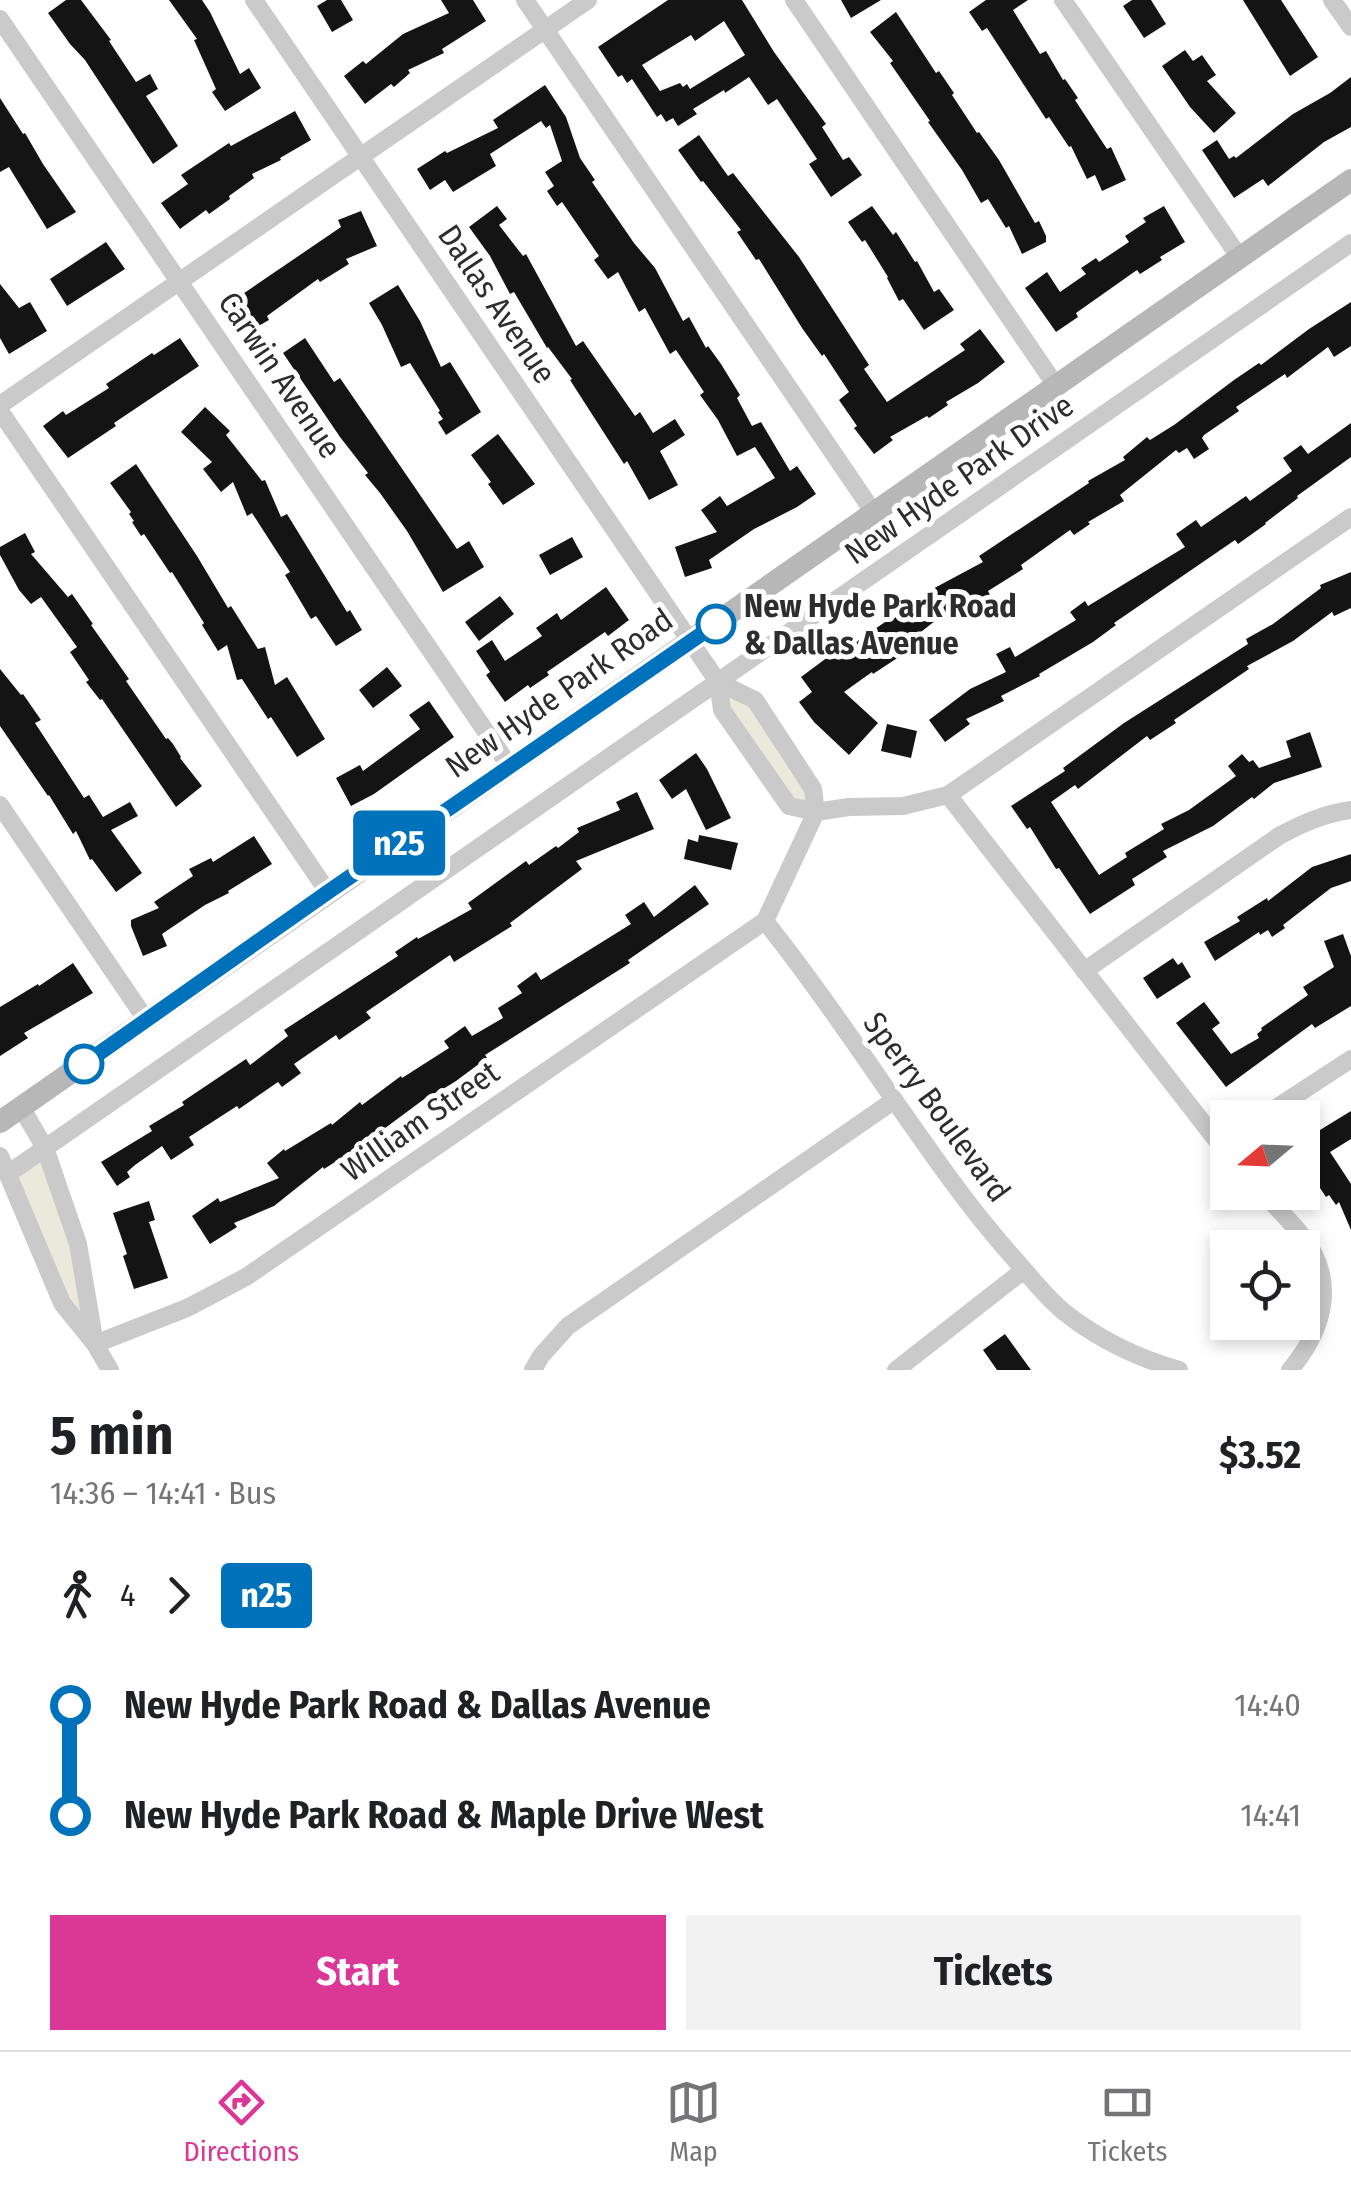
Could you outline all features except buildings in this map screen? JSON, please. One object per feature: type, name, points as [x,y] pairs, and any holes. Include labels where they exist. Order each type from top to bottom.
[{"type":"main road","name":"New Hyde Park Road","points":[[0,1122],[1351,180]]},
{"type":"street","name":"Dallas Avenue","points":[[254,0],[691,642]]},
{"type":"street","points":[[525,0],[874,514]]},
{"type":"street","points":[[328,892],[0,408],[588,0]]},
{"type":"street","points":[[794,0],[1056,386]]},
{"type":"street","points":[[1064,0],[1240,258]]},
{"type":"street","points":[[1332,0],[1351,27]]},
{"type":"street","name":"Carwin Avenue","points":[[0,18],[510,766]]},
{"type":"street","name":"New Hyde Park Drive","points":[[9,1173],[1351,243]]},
{"type":"street","points":[[691,642],[718,682],[722,710],[789,806],[816,812],[904,806],[948,796],[1351,516]]},
{"type":"street","points":[[718,682],[755,700],[813,789],[816,812],[764,920]]},
{"type":"street","points":[[948,796],[1210,1128]]},
{"type":"street","points":[[0,806],[147,1021]]},
{"type":"street","points":[[1084,971],[1279,836],[1307,820],[1351,810]]},
{"type":"street","name":"Sperry Boulevard","points":[[764,920],[980,1219],[1029,1279],[1065,1313],[1106,1340],[1179,1370]]},
{"type":"street","name":"William Street","points":[[94,1344],[187,1308],[246,1278],[764,920]]},
{"type":"street","points":[[1288,1100],[1351,1059]]},
{"type":"street","points":[[533,1370],[568,1326],[893,1101]]},
{"type":"street","points":[[21,1108],[46,1148],[78,1244],[94,1344]]},
{"type":"street","points":[[0,1156],[62,1303],[110,1370]]},
{"type":"street","points":[[1279,1210],[1316,1256],[1324,1293],[1321,1317],[1308,1348],[1290,1370]]},
{"type":"street","points":[[896,1370],[1024,1270]]},
{"type":"shaded area","points":[[722,687],[752,701],[810,788],[813,809],[791,804],[725,709]]},
{"type":"shaded area","points":[[45,1153],[73,1242],[88,1330],[65,1299],[14,1175]]},
{"type":"bus line","name":"n25","points":[[84,1064],[716,624]]},
{"type":"place","name":"New Hyde Park Road & Dallas Avenue","points":[[716,624]]}]
